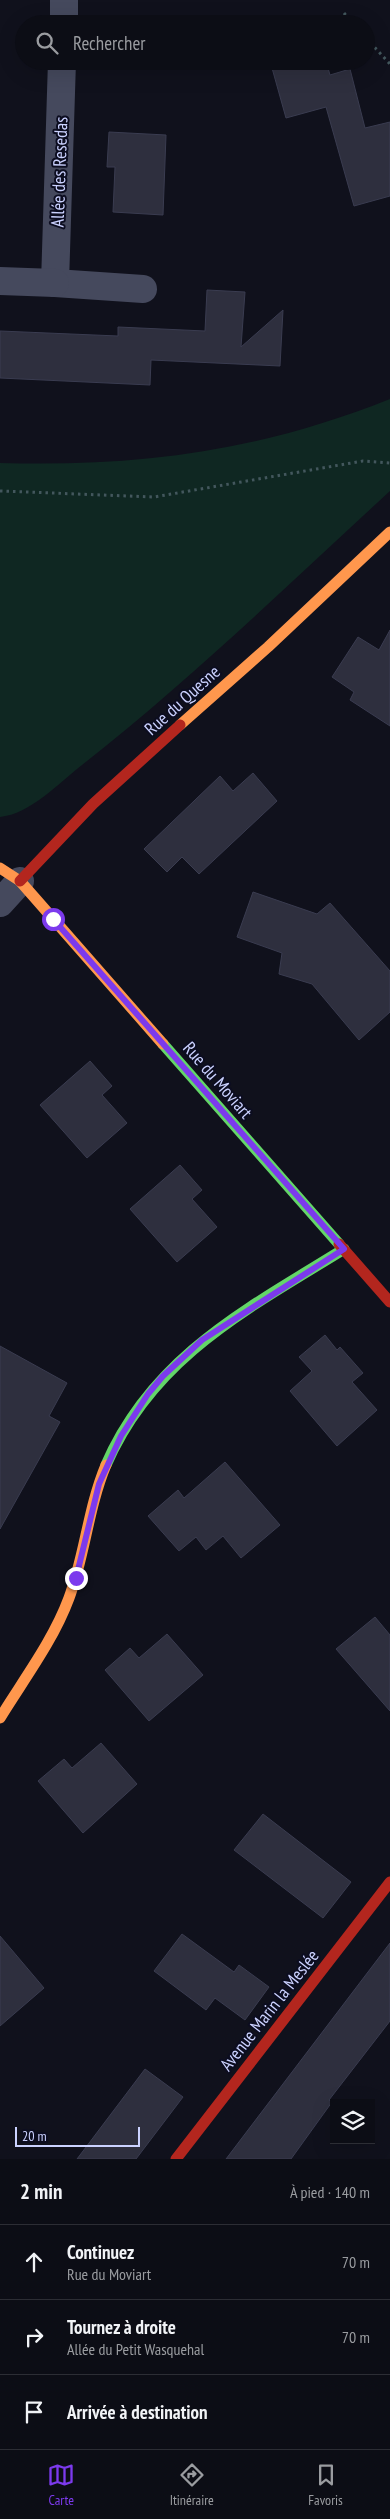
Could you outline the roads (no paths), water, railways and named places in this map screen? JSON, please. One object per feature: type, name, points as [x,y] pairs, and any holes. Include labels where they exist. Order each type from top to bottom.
[{"type":"street","points":[[64,0],[64,15]]},
{"type":"street","name":"Allée des Resedas","points":[[56,283],[62,70]]},
{"type":"street","points":[[0,281],[142,289]]},
{"type":"street","name":"Rue du Quesne","points":[[10,875],[231,680],[390,532]]},
{"type":"street","points":[[0,903],[10,875]]},
{"type":"street","name":"Rue du Moviart","points":[[10,875],[390,1302]]},
{"type":"street","points":[[0,1718],[56,1629],[76,1578],[99,1484],[121,1436],[148,1394],[163,1376],[202,1340],[344,1249]]},
{"type":"street","name":"Avenue Marin la Meslée","points":[[176,2159],[390,1882]]}]
